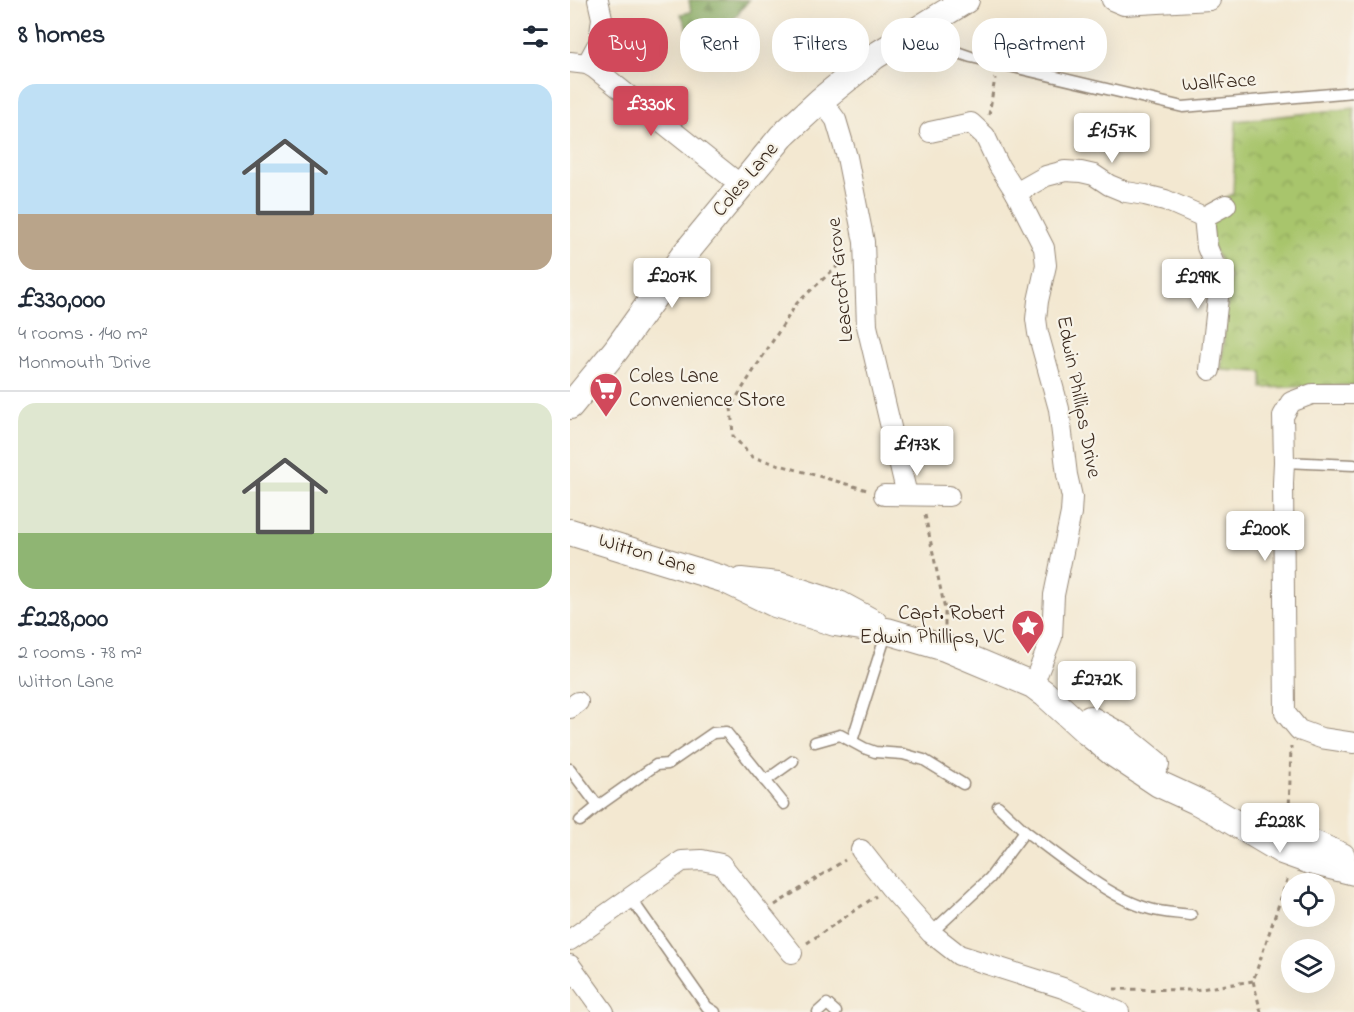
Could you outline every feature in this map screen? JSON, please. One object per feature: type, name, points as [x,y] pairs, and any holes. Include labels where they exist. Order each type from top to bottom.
[{"type":"street","points":[[598,0],[602,18],[600,42],[578,63],[594,68],[742,186]]},
{"type":"street","name":"Coles Lane","points":[[936,18],[966,0]]},
{"type":"street","points":[[1112,0],[1124,5],[1210,0]]},
{"type":"street","name":"Coles Lane","points":[[570,406],[615,350],[684,255],[782,136],[821,100],[881,52]]},
{"type":"street","name":"Leacroft Grove","points":[[821,100],[836,120],[847,157],[864,242],[867,326],[914,495]]},
{"type":"street","points":[[930,132],[971,123],[985,136]]},
{"type":"street","name":"Edwin Phillips Drive","points":[[985,136],[1044,248],[1046,265],[1036,319],[1059,409],[1072,497],[1071,513],[1054,595],[1052,637],[1039,690]]},
{"type":"street","points":[[1016,193],[1046,176],[1065,171],[1081,172],[1094,175],[1126,192],[1165,200],[1204,217]]},
{"type":"street","points":[[1204,217],[1226,205]]},
{"type":"street","points":[[1204,217],[1207,247],[1220,279],[1209,370]]},
{"type":"street","points":[[1354,394],[1311,394],[1291,402],[1283,416],[1285,713],[1299,730],[1321,738],[1354,743]]},
{"type":"street","points":[[884,495],[949,496]]},
{"type":"street","name":"Witton Lane","points":[[570,532],[723,579],[775,604],[825,620],[887,631],[945,648],[1039,690],[1114,754],[1159,784],[1207,807],[1282,851],[1354,873]]},
{"type":"street","name":"Witton Lane","points":[[1207,807],[1286,833],[1354,861]]},
{"type":"street","points":[[861,850],[932,933],[959,955],[1063,988],[1119,1012]]},
{"type":"street","points":[[570,940],[682,861],[702,860],[721,864],[792,953]]},
{"type":"street","points":[[570,965],[604,1012]]},
{"type":"lane","name":"Wallface","points":[[1032,72],[1183,107],[1354,92]]},
{"type":"lane","points":[[1284,462],[1354,465]]},
{"type":"lane","points":[[852,741],[887,631]]},
{"type":"lane","points":[[580,821],[656,765],[668,764],[713,733],[726,732],[784,804]]},
{"type":"lane","points":[[815,742],[840,735],[875,752],[903,754],[924,760],[963,784]]},
{"type":"lane","points":[[765,781],[794,761]]},
{"type":"lane","points":[[570,769],[598,806]]},
{"type":"lane","points":[[998,806],[1025,831],[1093,881],[1151,910],[1191,915]]},
{"type":"lane","points":[[932,933],[990,878],[1025,831]]},
{"type":"lane","points":[[630,897],[707,1007],[715,1012]]},
{"type":"lane","points":[[818,1012],[827,1004],[836,1012]]},
{"type":"path","points":[[985,136],[996,72]]},
{"type":"path","points":[[864,242],[797,303],[731,406],[733,436],[752,456],[884,495]]},
{"type":"path","points":[[914,495],[945,610],[945,648]]},
{"type":"path","points":[[1289,814],[1291,744]]},
{"type":"path","points":[[761,914],[861,850]]},
{"type":"path","points":[[792,953],[890,886]]},
{"type":"path","points":[[1261,1012],[1252,981],[1281,898]]},
{"type":"path","points":[[1111,989],[1194,990],[1252,981]]},
{"type":"green space","points":[[689,0],[749,0],[735,18],[683,18],[681,14],[691,12]]},
{"type":"green space","points":[[1354,108],[1354,385],[1262,388],[1262,372],[1221,370],[1230,277],[1213,248],[1210,206],[1233,194],[1236,121]]},
{"type":"place","name":"Coles Lane Convenience Store","points":[[606,418]]},
{"type":"place","name":"Capt. Robert Edwin Phillips, VC","points":[[1028,655]]}]
